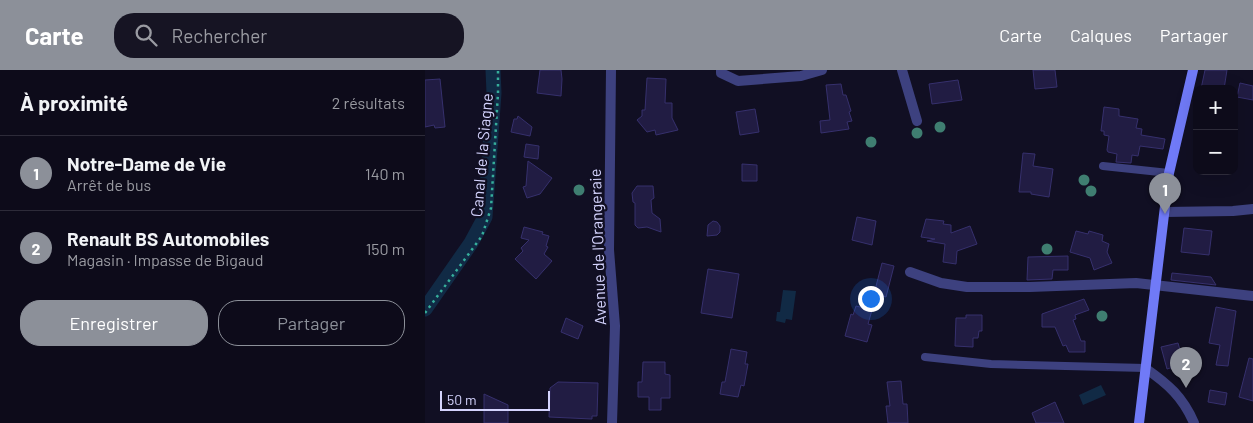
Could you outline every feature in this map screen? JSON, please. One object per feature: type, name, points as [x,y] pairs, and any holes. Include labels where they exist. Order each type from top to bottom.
[{"type":"main road","points":[[1139,423],[1169,173],[1193,70]]},
{"type":"street","name":"Avenue de l'Orangeraie","points":[[611,70],[609,250],[615,326],[612,423]]},
{"type":"street","points":[[721,70],[721,73],[738,81],[801,76],[822,70]]},
{"type":"street","points":[[902,70],[917,120]]},
{"type":"street","points":[[1165,212],[1253,209]]},
{"type":"street","points":[[910,272],[941,283],[967,287],[1030,288],[1136,283],[1253,296]]},
{"type":"street","points":[[1145,368],[1163,380],[1175,392],[1187,407],[1194,423]]},
{"type":"lane","points":[[1103,166],[1169,173]]},
{"type":"lane","points":[[925,358],[991,364],[1145,368]]},
{"type":"path","name":"Canal de la Siagne","points":[[425,314],[482,236],[486,226],[491,208],[498,70]]},
{"type":"water","points":[[783,290],[796,291],[792,320],[786,319],[785,323],[776,321],[777,312],[780,312]]},
{"type":"water","points":[[1101,385],[1106,395],[1083,405],[1079,395]]},
{"type":"building","points":[[540,70],[561,70],[561,96],[537,93]]},
{"type":"building","points":[[1033,70],[1055,70],[1057,87],[1035,89]]},
{"type":"building","points":[[1205,70],[1227,70],[1225,85],[1202,85]]},
{"type":"building","points":[[647,78],[666,79],[665,103],[672,103],[672,118],[678,130],[656,135],[655,130],[647,132],[637,120],[642,116],[642,110],[645,110]]},
{"type":"building","points":[[440,79],[445,127],[435,128],[434,125],[425,127],[425,80]]},
{"type":"building","points":[[958,80],[962,100],[932,104],[929,84]]},
{"type":"building","points":[[1240,83],[1253,86],[1253,100],[1238,97]]},
{"type":"building","points":[[841,84],[843,95],[846,95],[851,111],[849,112],[852,121],[847,122],[849,129],[821,133],[820,121],[830,120],[826,85]]},
{"type":"building","points":[[1104,107],[1119,109],[1119,116],[1138,119],[1136,128],[1142,129],[1141,135],[1165,139],[1163,149],[1140,146],[1138,156],[1132,155],[1131,163],[1116,162],[1117,154],[1107,150],[1109,136],[1104,135],[1104,131],[1101,131]]},
{"type":"building","points":[[755,109],[759,132],[740,135],[736,112]]},
{"type":"building","points":[[518,116],[532,127],[530,136],[511,132],[514,119],[517,119]]},
{"type":"building","points":[[526,144],[539,146],[538,159],[524,157]]},
{"type":"building","points":[[1023,153],[1035,154],[1033,166],[1053,169],[1049,197],[1031,194],[1031,192],[1019,192]]},
{"type":"building","points":[[528,161],[552,178],[540,194],[527,198],[523,187],[526,186]]},
{"type":"building","points":[[742,164],[757,165],[757,181],[742,181]]},
{"type":"building","points":[[637,186],[653,186],[652,213],[660,219],[661,232],[647,227],[638,228],[635,225],[635,203],[633,202],[632,193]]},
{"type":"building","points":[[857,217],[876,221],[872,245],[852,240]]},
{"type":"building","points":[[926,219],[944,221],[943,224],[951,225],[951,233],[970,226],[977,244],[957,251],[956,264],[943,262],[945,244],[927,241],[935,239],[921,237]]},
{"type":"building","points":[[713,221],[717,222],[720,226],[720,232],[717,235],[707,236],[708,225]]},
{"type":"building","points":[[524,227],[543,232],[542,234],[549,236],[546,246],[548,247],[544,254],[552,261],[536,279],[515,259],[523,251],[521,248],[529,240],[521,238]]},
{"type":"building","points":[[1184,228],[1212,231],[1209,255],[1181,252]]},
{"type":"building","points":[[1076,231],[1088,234],[1089,231],[1103,235],[1102,241],[1109,244],[1107,252],[1112,263],[1094,270],[1090,258],[1070,252]]},
{"type":"building","points":[[1068,256],[1068,270],[1053,270],[1052,279],[1027,280],[1028,257]]},
{"type":"building","points":[[882,263],[894,266],[886,297],[874,294]]},
{"type":"building","points":[[708,269],[739,274],[732,318],[701,313]]},
{"type":"building","points":[[1172,273],[1211,277],[1216,285],[1171,280]]},
{"type":"building","points":[[1084,299],[1089,310],[1075,315],[1076,319],[1073,320],[1081,341],[1085,341],[1085,352],[1069,352],[1066,345],[1063,346],[1055,327],[1042,327],[1042,314]]},
{"type":"building","points":[[856,306],[872,310],[868,324],[872,325],[867,342],[845,336],[851,314],[853,315]]},
{"type":"building","points":[[1216,307],[1236,311],[1228,366],[1216,365],[1220,345],[1209,343]]},
{"type":"building","points":[[966,315],[982,315],[982,331],[979,331],[978,338],[973,338],[973,347],[955,346],[956,318],[966,318]]},
{"type":"building","points":[[566,318],[583,326],[578,339],[561,332]]},
{"type":"building","points":[[1178,343],[1184,364],[1167,369],[1161,347]]},
{"type":"building","points":[[731,349],[747,352],[745,364],[748,364],[744,386],[741,385],[738,397],[720,394],[722,382],[725,382]]},
{"type":"building","points":[[1249,358],[1253,359],[1253,401],[1239,397]]},
{"type":"building","points":[[643,362],[665,362],[665,374],[670,375],[670,398],[661,398],[661,410],[649,410],[649,397],[638,397],[638,382],[642,382]]},
{"type":"building","points":[[901,381],[903,404],[907,404],[908,423],[888,423],[886,406],[890,406],[887,382]]},
{"type":"building","points":[[558,382],[598,383],[597,416],[592,416],[592,419],[549,417],[550,388]]},
{"type":"building","points":[[1210,390],[1227,393],[1225,405],[1208,402]]},
{"type":"building","points":[[484,394],[508,405],[508,423],[484,423]]},
{"type":"building","points":[[1055,402],[1064,423],[1036,423],[1032,413]]},
{"type":"waterway","name":"Canal de la Siagne","points":[[425,309],[471,243],[485,217],[494,93],[493,70]]},
{"type":"place","name":"Notre-Dame de Vie","points":[[1165,214]]},
{"type":"place","name":"Renault BS Automobiles","points":[[1186,388]]}]
